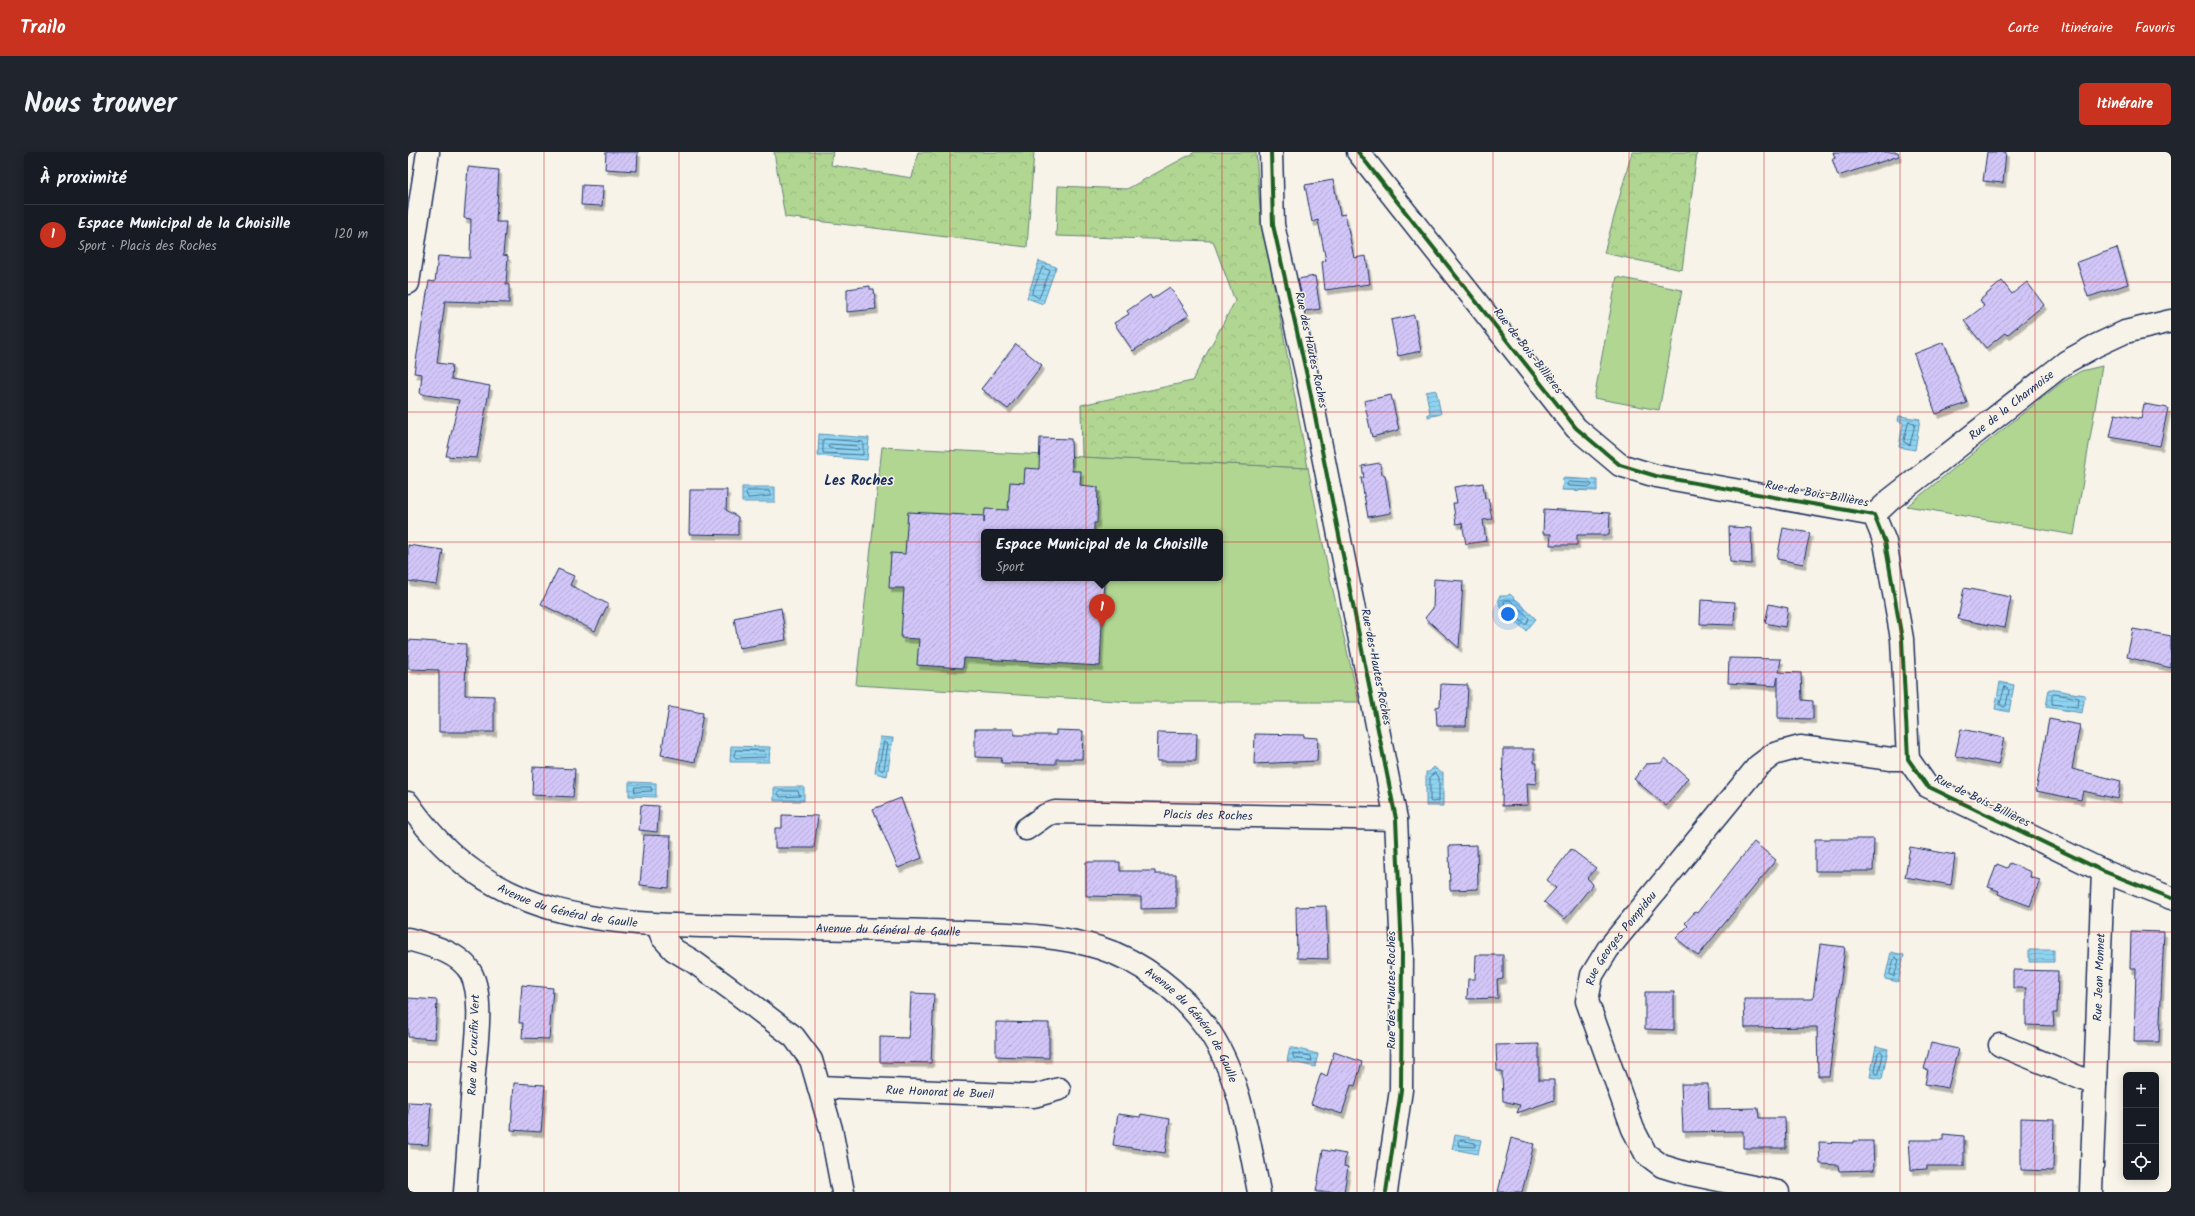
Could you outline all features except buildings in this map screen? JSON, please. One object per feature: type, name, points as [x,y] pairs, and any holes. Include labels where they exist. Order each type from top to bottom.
[{"type":"street","points":[[408,283],[410,258],[428,152]]},
{"type":"street","name":"Rue des Hautes Roches","points":[[1271,152],[1273,225],[1307,376],[1396,819],[1402,952],[1401,1090],[1386,1192]]},
{"type":"street","name":"Rue de Bois-Billières","points":[[1358,152],[1576,428],[1620,465],[1656,476],[1874,515],[1885,542],[1902,639],[1908,759],[1927,786],[2103,871],[2171,898]]},
{"type":"street","name":"Rue de la Charmoise","points":[[1874,515],[1890,500],[2066,362],[2125,332],[2169,324]]},
{"type":"street","name":"Rue Georges Pompidou","points":[[1778,1192],[1685,1173],[1662,1166],[1646,1154],[1632,1129],[1587,1001],[1592,975],[1608,949],[1758,766],[1774,754],[1800,748],[1891,759],[1908,759]]},
{"type":"street","name":"Avenue du Général de Gaulle","points":[[408,803],[421,822],[441,845],[493,884],[519,898],[596,920],[658,925],[1017,934],[1100,948],[1132,961],[1176,994],[1193,1011],[1215,1042],[1239,1099],[1259,1192]]},
{"type":"street","name":"Placis des Roches","points":[[1026,829],[1046,815],[1055,812],[1396,819]]},
{"type":"street","name":"Rue Jean Monnet","points":[[2091,1192],[2103,871]]},
{"type":"street","points":[[658,925],[662,937],[674,950],[694,962],[740,995],[794,1037],[811,1060],[832,1129],[843,1192]]},
{"type":"street","name":"Rue du Crucifix Vert","points":[[408,939],[444,951],[461,961],[471,972],[476,987],[477,1019],[465,1192]]},
{"type":"street","points":[[2000,1044],[2095,1084]]},
{"type":"street","name":"Rue Honorat de Bueil","points":[[819,1087],[1034,1096],[1059,1089]]},
{"type":"green space","points":[[774,152],[833,152],[831,165],[912,178],[918,152],[1034,152],[1027,247],[785,217]]},
{"type":"green space","points":[[1195,152],[1256,152],[1260,208],[1308,468],[1082,457],[1081,405],[1192,381],[1235,301],[1213,241],[1056,236],[1058,186],[1127,189]]},
{"type":"green space","points":[[1632,152],[1697,152],[1682,270],[1604,253]]},
{"type":"green space","points":[[1617,277],[1682,290],[1659,410],[1594,398]]},
{"type":"green space","points":[[2102,366],[2074,535],[1907,506],[2061,383],[2081,371]]},
{"type":"green space","points":[[882,447],[1308,468],[1328,569],[1359,702],[1133,702],[856,685]]},
{"type":"water","points":[[1039,261],[1056,267],[1043,304],[1027,298]]},
{"type":"water","points":[[1436,390],[1441,414],[1428,417],[1428,414],[1430,413],[1426,392]]},
{"type":"water","points":[[1899,416],[1920,419],[1915,450],[1899,447],[1903,423],[1898,421]]},
{"type":"water","points":[[819,434],[869,438],[867,460],[818,456]]},
{"type":"water","points":[[1563,478],[1597,480],[1597,491],[1562,490]]},
{"type":"water","points":[[742,487],[775,487],[775,502],[742,502]]},
{"type":"water","points":[[1510,594],[1536,619],[1526,631],[1499,606],[1500,604],[1498,599],[1500,596],[1507,596]]},
{"type":"water","points":[[2000,682],[2014,685],[2009,712],[1995,709]]},
{"type":"water","points":[[2049,689],[2085,695],[2082,713],[2046,707]]},
{"type":"water","points":[[880,737],[893,738],[887,776],[875,773]]},
{"type":"water","points":[[731,746],[770,747],[769,762],[730,762]]},
{"type":"water","points":[[1434,767],[1440,772],[1443,772],[1443,806],[1426,806],[1426,772],[1429,772]]},
{"type":"water","points":[[629,782],[656,783],[656,797],[629,796]]},
{"type":"water","points":[[774,787],[804,787],[804,801],[774,801]]},
{"type":"water","points":[[2029,950],[2054,950],[2054,962],[2029,962]]},
{"type":"water","points":[[1891,952],[1904,955],[1898,982],[1885,979]]},
{"type":"water","points":[[1876,1046],[1888,1049],[1882,1079],[1870,1077]]},
{"type":"water","points":[[1290,1047],[1318,1054],[1315,1067],[1287,1061]]},
{"type":"water","points":[[1455,1135],[1481,1140],[1478,1154],[1452,1149]]},
{"type":"cycle path","points":[[1271,152],[1273,225],[1307,376],[1396,819],[1402,952],[1401,1090],[1386,1192]]},
{"type":"cycle path","points":[[1358,152],[1576,428],[1620,465],[1656,476],[1874,515],[1885,542],[1902,639],[1908,759],[1927,786],[2103,871],[2171,898]]},
{"type":"place","name":"Espace Municipal de la Choisille","points":[[1102,627]]},
{"type":"district","name":"Les Roches","points":[[859,481]]}]
